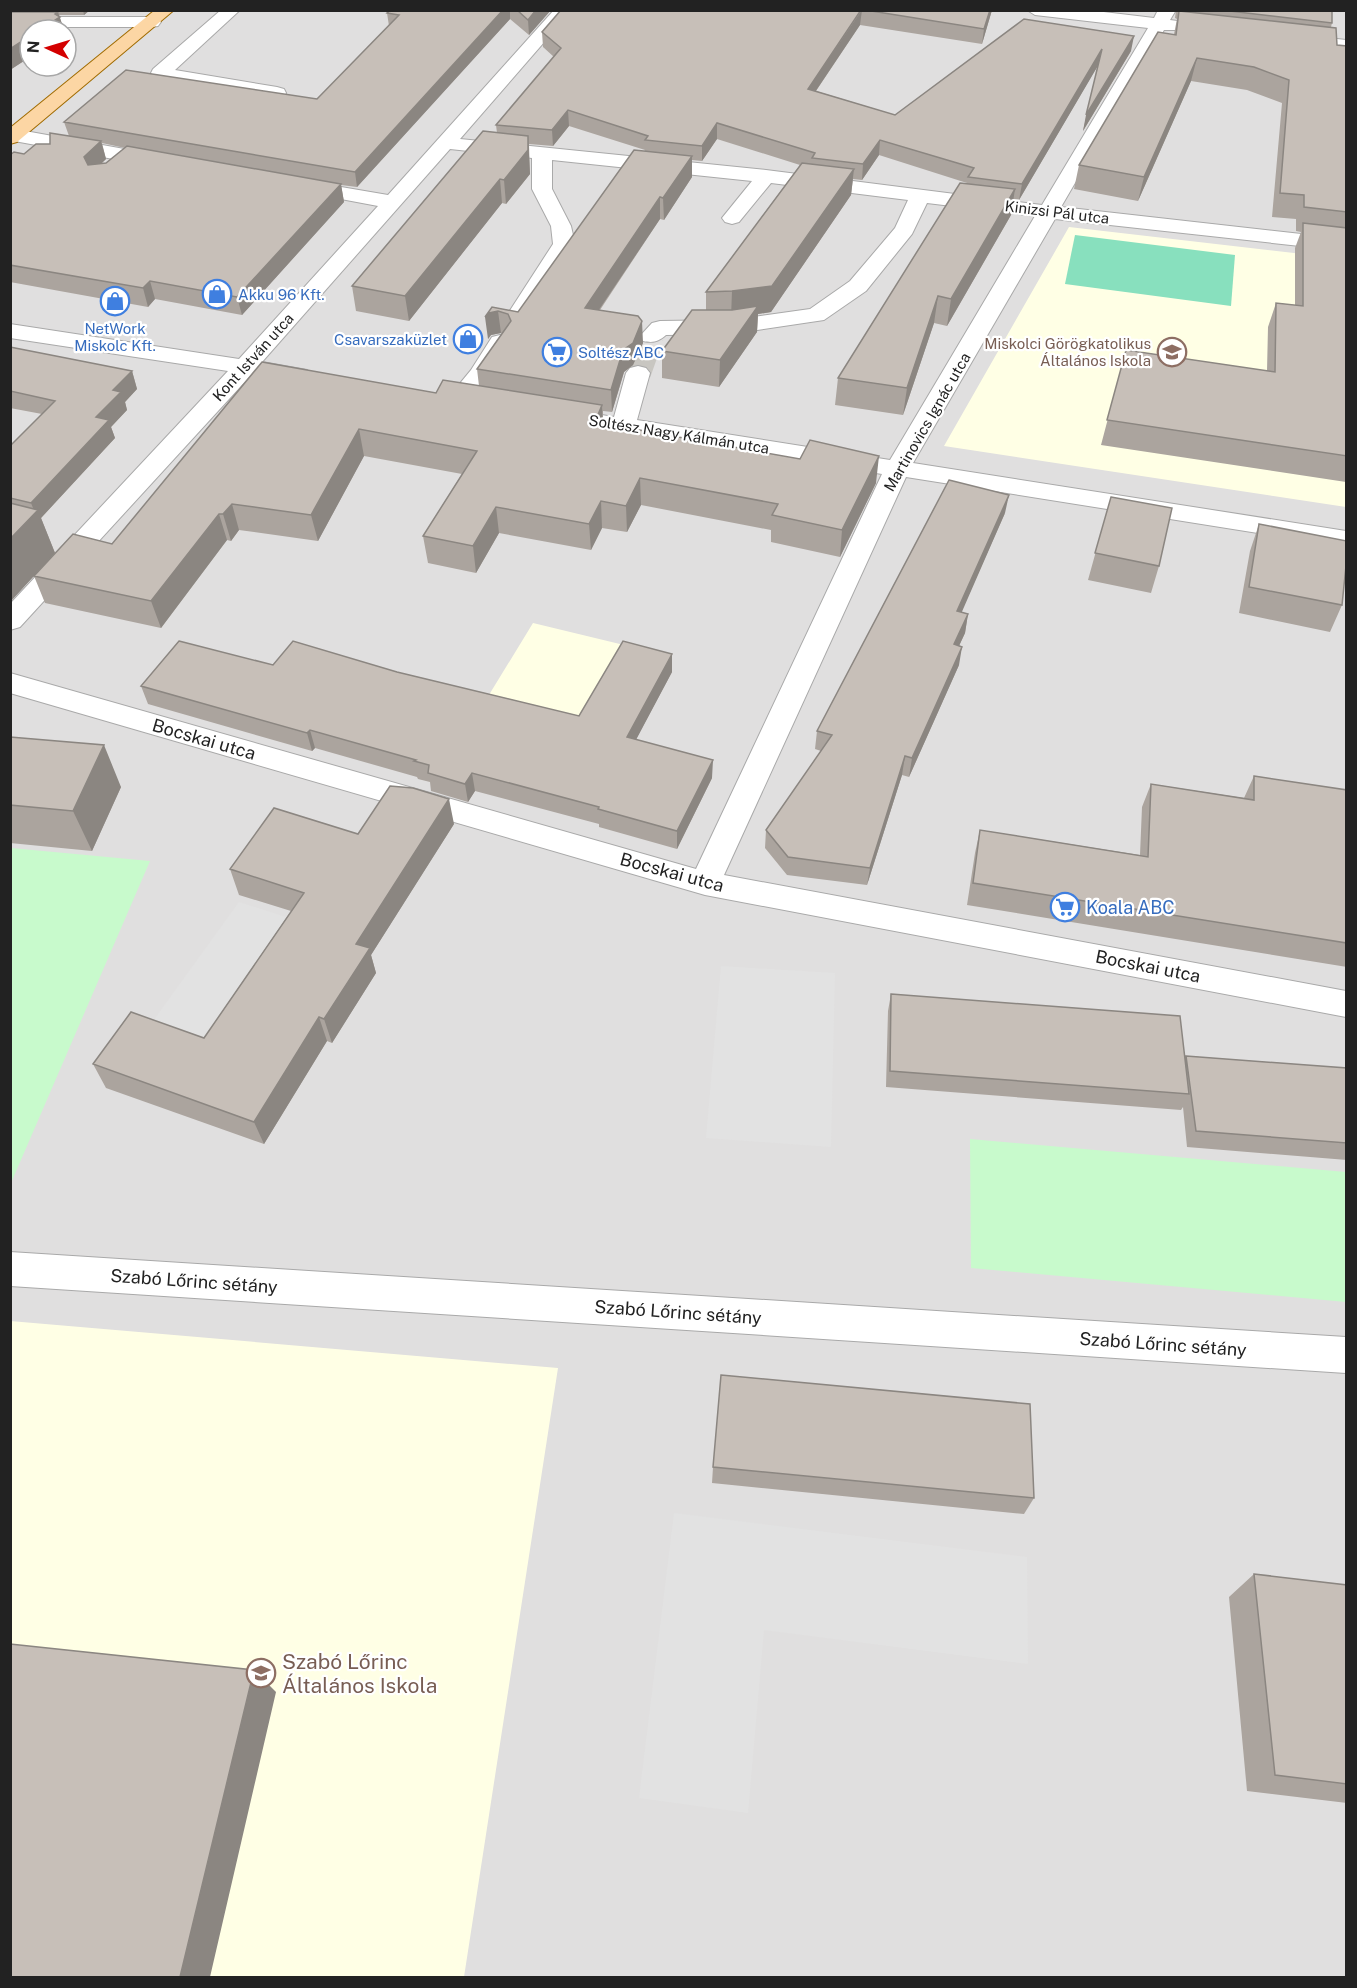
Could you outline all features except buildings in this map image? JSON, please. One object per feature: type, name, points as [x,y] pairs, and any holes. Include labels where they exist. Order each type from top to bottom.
[{"type":"main road","points":[[12,137],[159,16]]},
{"type":"street","points":[[232,10],[160,73],[277,93]]},
{"type":"street","name":"Kont István utca","points":[[10,621],[244,368],[564,10]]},
{"type":"street","points":[[1035,10],[1163,17],[1194,28]]},
{"type":"street","points":[[10,22],[159,16]]},
{"type":"street","name":"Martinovics Ignác utca","points":[[705,883],[897,469],[1163,17]]},
{"type":"street","points":[[1276,37],[1347,45]]},
{"type":"street","points":[[12,137],[184,165]]},
{"type":"street","name":"Kinizsi Pál utca","points":[[446,143],[766,176],[1049,212],[1347,244]]},
{"type":"street","points":[[520,312],[564,244],[561,225],[542,189],[542,153]]},
{"type":"street","points":[[110,170],[127,155]]},
{"type":"street","points":[[732,218],[766,176]]},
{"type":"street","points":[[277,182],[393,202]]},
{"type":"street","points":[[651,336],[660,328],[730,327],[816,315],[858,286],[905,230],[921,194]]},
{"type":"street","points":[[10,331],[324,379]]},
{"type":"street","points":[[484,402],[449,397],[480,374],[500,342]]},
{"type":"street","points":[[623,426],[638,373]]},
{"type":"street","name":"Soltész Nagy Kálmán utca","points":[[542,412],[1347,539]]},
{"type":"street","name":"Bocskai utca","points":[[10,683],[705,883],[1347,1004]]},
{"type":"street","name":"Szabó Lőrinc sétány","points":[[10,1269],[1347,1355]]},
{"type":"shaded area","points":[[11,11],[1346,11],[1346,1977],[11,1977]]},
{"type":"shaded area","name":"Miskolci Görögkatolikus Általános Iskola","points":[[1069,227],[1346,259],[1346,507],[944,446]]},
{"type":"shaded area","points":[[533,623],[624,645],[535,806],[437,780]]},
{"type":"shaded area","points":[[239,902],[298,921],[210,1050],[148,1028]]},
{"type":"shaded area","points":[[721,966],[835,973],[831,1147],[706,1138]]},
{"type":"shaded area","name":"Szabó Lőrinc Általános Iskola","points":[[10,1321],[558,1368],[464,1977],[11,1977]]},
{"type":"shaded area","points":[[674,1513],[1027,1557],[1028,1664],[764,1630],[748,1813],[639,1798]]},
{"type":"green space","points":[[1075,235],[1235,255],[1231,306],[1065,284]]},
{"type":"green space","points":[[10,848],[150,861],[11,1183]]},
{"type":"green space","points":[[970,1139],[1346,1172],[1346,1302],[971,1268]]},
{"type":"tunnel","points":[[638,373],[651,336]]},
{"type":"place","name":"Akku 96 Kft.","points":[[217,294]]},
{"type":"place","name":"NetWork Miskolc Kft.","points":[[115,301]]},
{"type":"place","name":"Csavarszaküzlet","points":[[468,339]]},
{"type":"place","name":"Soltész ABC","points":[[557,352]]},
{"type":"place","name":"Miskolci Görögkatolikus Általános Iskola","points":[[1172,352]]},
{"type":"place","name":"Koala ABC","points":[[1065,907]]},
{"type":"place","name":"Szabó Lőrinc Általános Iskola","points":[[261,1673]]}]
